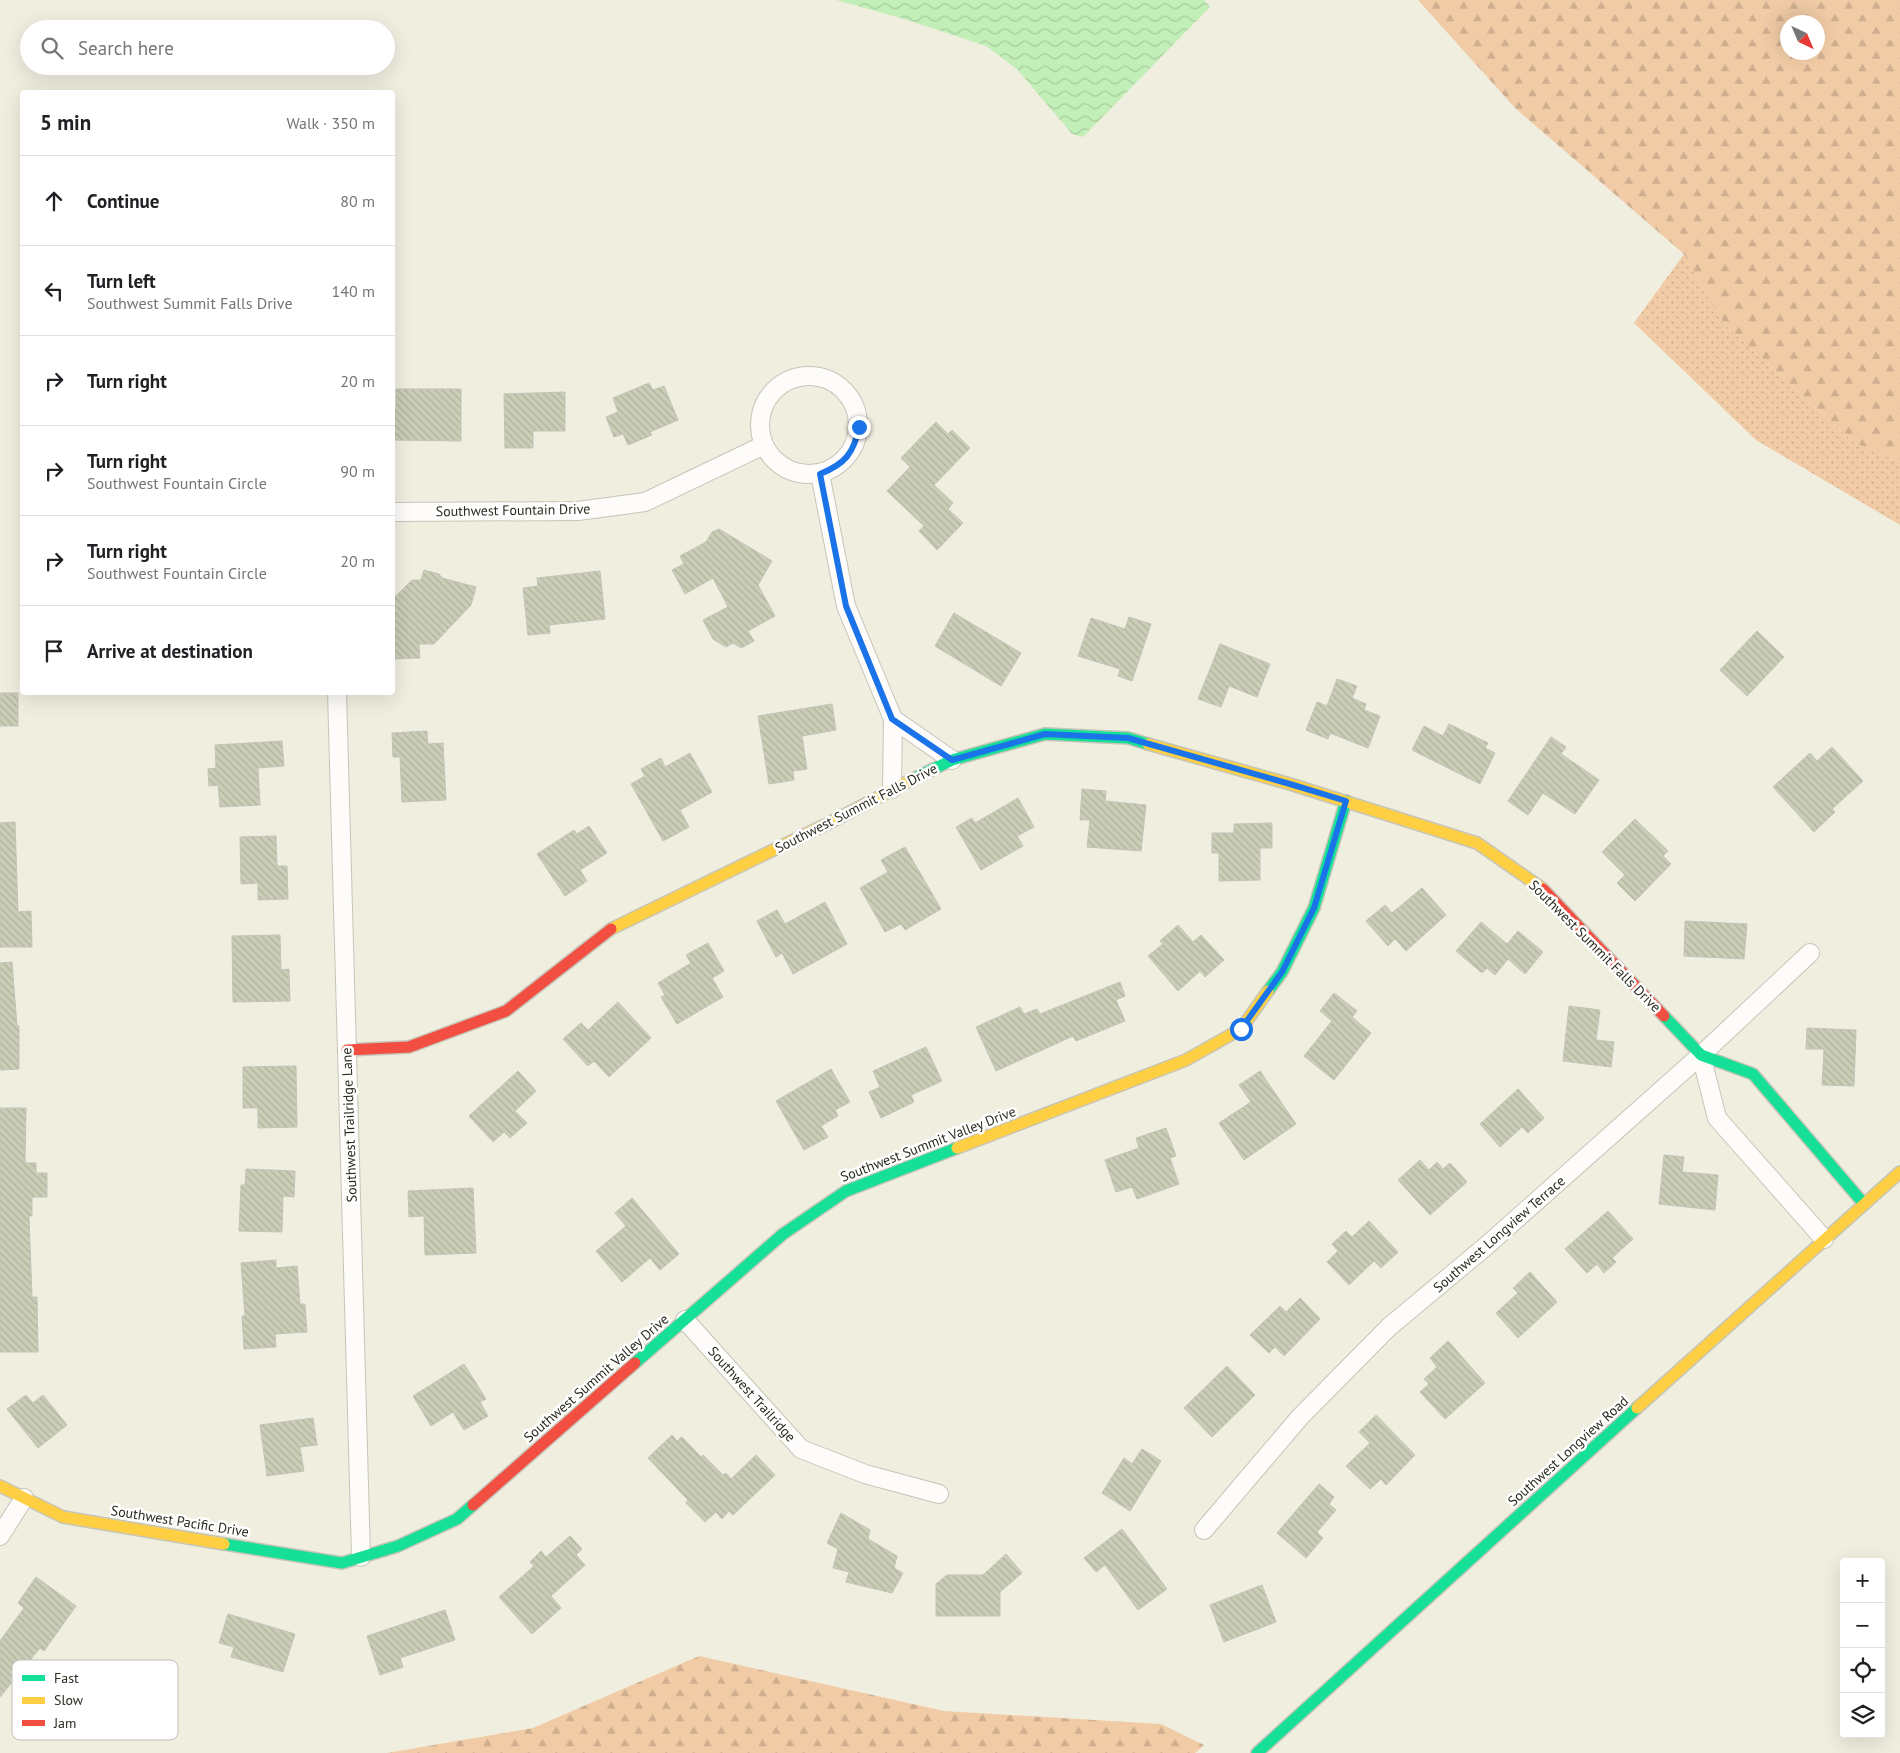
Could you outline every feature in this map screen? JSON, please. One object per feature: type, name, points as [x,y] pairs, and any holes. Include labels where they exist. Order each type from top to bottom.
[{"type":"street","points":[[808,376],[824,378],[839,385],[850,396],[857,411],[859,427],[856,443],[848,457],[835,468],[820,474],[809,475],[787,469],[769,455],[764,445],[760,429],[761,413],[768,398],[778,386],[793,378],[808,376]]},
{"type":"street","name":"Southwest Fountain Drive","points":[[395,512],[578,511],[645,502],[764,445]]},
{"type":"street","points":[[820,474],[846,606],[892,719],[892,789]]},
{"type":"street","name":"Southwest Trailridge Lane","points":[[337,695],[361,1557]]},
{"type":"street","points":[[892,719],[952,760]]},
{"type":"street","name":"Southwest Summit Falls Drive","points":[[347,1050],[409,1047],[506,1011],[608,930],[831,822],[892,789],[952,760],[1045,734],[1128,738],[1290,784],[1478,843],[1541,887],[1701,1055],[1753,1074],[1864,1204]]},
{"type":"street","name":"Southwest Summit Valley Drive","points":[[361,1557],[398,1546],[457,1520],[783,1234],[846,1191],[1186,1060],[1241,1029],[1282,972],[1314,908],[1346,801]]},
{"type":"street","name":"Southwest Longview Terrace","points":[[1204,1530],[1300,1417],[1389,1327],[1485,1247],[1701,1055],[1810,954]]},
{"type":"street","name":"Southwest Summit Falls Drive","points":[[1701,1055],[1717,1118],[1824,1239]]},
{"type":"street","name":"Southwest Longview Road","points":[[1257,1753],[1900,1172]]},
{"type":"street","name":"Southwest Trailridge","points":[[685,1320],[800,1449],[865,1474],[939,1494]]},
{"type":"street","name":"Southwest Pacific Drive","points":[[0,1486],[63,1517],[342,1562],[361,1557]]},
{"type":"street","points":[[0,1536],[24,1498]]},
{"type":"green space","points":[[1418,0],[1900,0],[1900,462],[1853,442],[1723,323],[1684,254],[1515,108]]},
{"type":"green space","points":[[1684,254],[1723,323],[1853,442],[1900,462],[1900,525],[1756,440],[1634,323]]},
{"type":"green space","points":[[699,1656],[944,1711],[1161,1724],[1204,1745],[1195,1753],[387,1753],[533,1728]]},
{"type":"water","points":[[836,0],[1204,0],[1210,7],[1083,137],[1072,134],[1017,69],[986,46],[904,19]]},
{"type":"building","points":[[649,383],[653,390],[664,386],[678,420],[650,432],[652,435],[628,445],[623,434],[614,437],[606,417],[618,412],[613,398]]},
{"type":"building","points":[[396,389],[461,389],[461,441],[395,440]]},
{"type":"building","points":[[565,392],[565,431],[533,431],[533,448],[505,448],[504,394]]},
{"type":"building","points":[[936,422],[948,434],[952,430],[970,448],[934,485],[953,503],[948,509],[963,523],[937,550],[919,531],[924,526],[887,491],[910,467],[901,458]]},
{"type":"building","points":[[719,529],[772,561],[758,585],[775,616],[748,631],[754,641],[741,648],[733,643],[726,647],[713,639],[703,620],[728,607],[713,578],[685,594],[672,570],[684,564],[680,556],[706,542],[712,532]]},
{"type":"building","points":[[424,570],[439,574],[442,578],[476,587],[471,605],[434,644],[419,644],[420,658],[395,659],[395,597],[412,580],[421,580]]},
{"type":"building","points":[[600,571],[605,619],[549,625],[550,633],[528,635],[523,588],[538,586],[537,578]]},
{"type":"building","points":[[954,613],[1021,653],[1001,686],[935,646]]},
{"type":"building","points":[[1129,617],[1151,624],[1132,681],[1118,676],[1120,669],[1078,656],[1091,618],[1125,629]]},
{"type":"building","points":[[1757,631],[1784,657],[1747,696],[1720,670]]},
{"type":"building","points":[[1220,644],[1270,664],[1257,697],[1229,686],[1221,707],[1198,699]]},
{"type":"building","points":[[1337,679],[1357,686],[1352,698],[1366,704],[1364,710],[1380,716],[1368,748],[1330,733],[1328,739],[1306,730],[1317,702],[1327,706]]},
{"type":"building","points":[[0,693],[18,693],[18,726],[0,726]]},
{"type":"building","points":[[832,704],[836,730],[802,736],[807,769],[793,771],[794,780],[769,784],[758,716]]},
{"type":"building","points":[[1449,724],[1488,743],[1485,748],[1495,753],[1480,784],[1412,750],[1424,726],[1443,736]]},
{"type":"building","points":[[427,731],[428,744],[443,743],[446,800],[402,802],[400,757],[393,757],[392,733]]},
{"type":"building","points":[[1551,737],[1566,747],[1561,754],[1599,780],[1575,814],[1543,793],[1528,815],[1508,801]]},
{"type":"building","points":[[282,741],[284,766],[258,768],[260,805],[220,807],[218,785],[209,786],[208,769],[216,768],[215,745]]},
{"type":"building","points":[[1832,747],[1863,781],[1832,809],[1835,812],[1814,832],[1773,787],[1810,753],[1817,761]]},
{"type":"building","points":[[690,753],[712,792],[680,810],[689,827],[663,841],[631,784],[645,776],[641,769],[661,758],[665,767]]},
{"type":"building","points":[[1082,789],[1106,791],[1105,801],[1146,805],[1141,851],[1087,847],[1090,820],[1080,820]]},
{"type":"building","points":[[1018,798],[1034,827],[1017,836],[1023,846],[981,870],[956,827],[972,818],[975,823]]},
{"type":"building","points":[[1635,819],[1668,851],[1663,856],[1671,864],[1635,901],[1617,883],[1625,875],[1602,852]]},
{"type":"building","points":[[15,822],[18,912],[31,911],[32,947],[0,947],[0,823]]},
{"type":"building","points":[[1272,823],[1272,848],[1260,848],[1260,880],[1219,881],[1219,853],[1212,853],[1212,833],[1234,833],[1234,824]]},
{"type":"building","points":[[589,826],[607,853],[580,870],[587,881],[565,896],[537,854],[574,830],[577,834]]},
{"type":"building","points":[[276,836],[277,866],[287,866],[288,899],[258,900],[258,883],[241,884],[240,837]]},
{"type":"building","points":[[905,847],[941,909],[905,930],[901,924],[885,932],[860,888],[888,872],[881,860]]},
{"type":"building","points":[[1422,888],[1446,915],[1406,951],[1395,939],[1388,946],[1366,921],[1385,905],[1392,913]]},
{"type":"building","points":[[825,902],[847,944],[793,974],[782,953],[776,957],[757,921],[777,910],[785,924]]},
{"type":"building","points":[[1685,921],[1747,924],[1744,959],[1684,956]]},
{"type":"building","points":[[1481,922],[1507,944],[1518,931],[1543,952],[1525,974],[1508,959],[1495,975],[1487,968],[1482,973],[1456,951]]},
{"type":"building","points":[[1178,925],[1193,942],[1201,935],[1224,960],[1205,977],[1200,971],[1178,991],[1148,956],[1163,944],[1160,941]]},
{"type":"building","points":[[280,935],[281,970],[289,969],[290,1001],[233,1002],[232,936]]},
{"type":"building","points":[[708,943],[724,971],[712,978],[723,997],[677,1024],[661,997],[665,995],[658,983],[691,963],[686,955]]},
{"type":"building","points":[[12,962],[17,1026],[19,1026],[19,1069],[0,1070],[0,963]]},
{"type":"building","points":[[1120,982],[1125,996],[1116,1000],[1125,1021],[1076,1041],[1073,1036],[996,1071],[976,1027],[1020,1007],[1024,1014],[1037,1009],[1040,1014]]},
{"type":"building","points":[[1334,993],[1357,1011],[1352,1017],[1371,1033],[1334,1080],[1304,1056],[1332,1021],[1320,1011]]},
{"type":"building","points":[[618,1002],[651,1038],[609,1077],[594,1061],[588,1066],[563,1039],[581,1023],[588,1030]]},
{"type":"building","points":[[1569,1006],[1600,1010],[1596,1040],[1614,1042],[1611,1067],[1563,1061]]},
{"type":"building","points":[[1807,1028],[1856,1030],[1854,1086],[1822,1085],[1824,1049],[1806,1049]]},
{"type":"building","points":[[926,1047],[942,1081],[911,1095],[914,1102],[881,1118],[869,1092],[880,1087],[873,1071]]},
{"type":"building","points":[[296,1066],[297,1127],[258,1128],[258,1108],[243,1108],[243,1067]]},
{"type":"building","points":[[831,1069],[850,1102],[835,1110],[838,1116],[821,1126],[828,1137],[804,1150],[776,1101]]},
{"type":"building","points":[[518,1071],[536,1091],[515,1111],[527,1123],[510,1138],[504,1132],[493,1142],[469,1116]]},
{"type":"building","points":[[1260,1071],[1296,1124],[1244,1160],[1219,1123],[1251,1102],[1239,1085]]},
{"type":"building","points":[[1518,1089],[1544,1118],[1528,1133],[1522,1127],[1500,1147],[1480,1124]]},
{"type":"building","points":[[0,1108],[26,1108],[25,1163],[36,1163],[36,1173],[47,1173],[47,1197],[32,1197],[32,1216],[29,1216],[32,1297],[37,1297],[38,1352],[0,1352]]},
{"type":"building","points":[[1166,1128],[1176,1156],[1170,1158],[1179,1184],[1137,1199],[1132,1187],[1116,1192],[1105,1160],[1139,1148],[1136,1138]]},
{"type":"building","points":[[1664,1155],[1684,1157],[1682,1172],[1718,1175],[1715,1210],[1659,1204]]},
{"type":"building","points":[[1420,1160],[1429,1170],[1437,1162],[1443,1169],[1450,1163],[1467,1182],[1430,1215],[1398,1180]]},
{"type":"building","points":[[246,1169],[295,1171],[294,1197],[283,1196],[282,1232],[239,1231],[241,1185],[245,1185]]},
{"type":"building","points":[[473,1188],[476,1253],[425,1255],[424,1216],[409,1217],[408,1191]]},
{"type":"building","points":[[632,1198],[679,1254],[660,1270],[650,1258],[622,1282],[596,1251],[626,1226],[615,1213]]},
{"type":"building","points":[[1608,1211],[1633,1239],[1612,1258],[1616,1262],[1604,1273],[1597,1264],[1587,1273],[1565,1249]]},
{"type":"building","points":[[1369,1221],[1398,1252],[1381,1268],[1374,1261],[1349,1285],[1327,1262],[1338,1251],[1332,1244],[1346,1231],[1352,1237]]},
{"type":"building","points":[[276,1260],[276,1268],[297,1266],[300,1304],[305,1304],[307,1332],[275,1334],[276,1347],[244,1349],[242,1316],[245,1316],[241,1263]]},
{"type":"building","points":[[1530,1272],[1557,1302],[1518,1338],[1496,1313],[1518,1293],[1513,1288]]},
{"type":"building","points":[[1300,1298],[1320,1319],[1284,1356],[1275,1347],[1269,1353],[1250,1335],[1280,1306],[1286,1312]]},
{"type":"building","points":[[1448,1341],[1485,1383],[1445,1419],[1420,1392],[1429,1384],[1424,1379],[1437,1367],[1430,1358]]},
{"type":"building","points":[[464,1364],[486,1399],[480,1402],[488,1416],[464,1430],[453,1412],[431,1426],[413,1396]]},
{"type":"building","points":[[1227,1366],[1255,1395],[1212,1437],[1184,1408]]},
{"type":"building","points":[[26,1395],[33,1403],[43,1395],[67,1425],[38,1448],[7,1409]]},
{"type":"building","points":[[1376,1415],[1415,1455],[1386,1485],[1381,1479],[1370,1489],[1346,1466],[1370,1443],[1359,1432]]},
{"type":"building","points":[[313,1418],[317,1445],[300,1447],[304,1471],[267,1476],[260,1425]]},
{"type":"building","points":[[672,1435],[677,1441],[682,1437],[701,1457],[703,1455],[723,1475],[726,1473],[731,1479],[756,1455],[775,1475],[733,1515],[729,1511],[722,1519],[716,1512],[705,1522],[686,1503],[688,1500],[648,1458]]},
{"type":"building","points":[[1142,1449],[1161,1461],[1130,1511],[1102,1493],[1124,1458],[1132,1464]]},
{"type":"building","points":[[1319,1484],[1334,1497],[1329,1504],[1336,1510],[1317,1532],[1323,1538],[1306,1558],[1277,1533]]},
{"type":"building","points":[[841,1513],[870,1530],[868,1539],[897,1556],[894,1568],[903,1573],[892,1593],[846,1582],[849,1572],[833,1568],[838,1549],[827,1543]]},
{"type":"building","points":[[1122,1529],[1167,1589],[1138,1610],[1105,1565],[1096,1572],[1084,1558]]},
{"type":"building","points":[[570,1536],[582,1549],[576,1555],[585,1565],[551,1596],[561,1608],[532,1634],[499,1597],[534,1566],[530,1562],[541,1551],[546,1557]]},
{"type":"building","points":[[1006,1554],[1022,1573],[1000,1592],[1000,1616],[936,1616],[936,1584],[947,1575],[983,1575]]},
{"type":"building","points":[[36,1577],[76,1606],[44,1651],[40,1648],[30,1660],[12,1660],[12,1682],[0,1697],[0,1641],[24,1608],[18,1603]]},
{"type":"building","points":[[1262,1585],[1276,1622],[1224,1642],[1210,1605]]},
{"type":"building","points":[[445,1610],[455,1640],[400,1658],[403,1667],[380,1675],[367,1636]]},
{"type":"building","points":[[228,1614],[295,1634],[283,1672],[231,1657],[234,1647],[219,1643]]},
{"type":"traffic: fast","points":[[915,778],[952,760],[1045,734],[1128,738],[1148,744]]},
{"type":"traffic: fast","points":[[1268,991],[1282,972],[1314,908],[1346,801]]},
{"type":"traffic: fast","points":[[1664,1016],[1701,1055],[1753,1074],[1864,1204]]},
{"type":"traffic: fast","points":[[635,1363],[783,1234],[846,1191],[957,1148]]},
{"type":"traffic: fast","points":[[1257,1753],[1637,1408]]},
{"type":"traffic: fast","points":[[224,1544],[342,1563],[398,1546],[457,1519],[473,1505]]},
{"type":"traffic: slow","points":[[1148,744],[1290,784],[1477,843],[1543,889]]},
{"type":"traffic: slow","points":[[611,929],[831,822],[915,778]]},
{"type":"traffic: slow","points":[[957,1148],[1186,1060],[1241,1029],[1268,991]]},
{"type":"traffic: slow","points":[[1637,1408],[1900,1172]]},
{"type":"traffic: slow","points":[[0,1486],[63,1517],[224,1544]]},
{"type":"traffic: jam","points":[[1543,889],[1664,1016]]},
{"type":"traffic: jam","points":[[347,1050],[409,1047],[506,1011],[611,929]]},
{"type":"traffic: jam","points":[[473,1505],[635,1363]]},
{"type":"route","points":[[859,427],[856,443],[848,457],[835,468],[820,474],[846,606],[892,719],[952,760],[1045,734],[1128,738],[1346,801],[1314,908],[1282,972],[1241,1029]]}]
